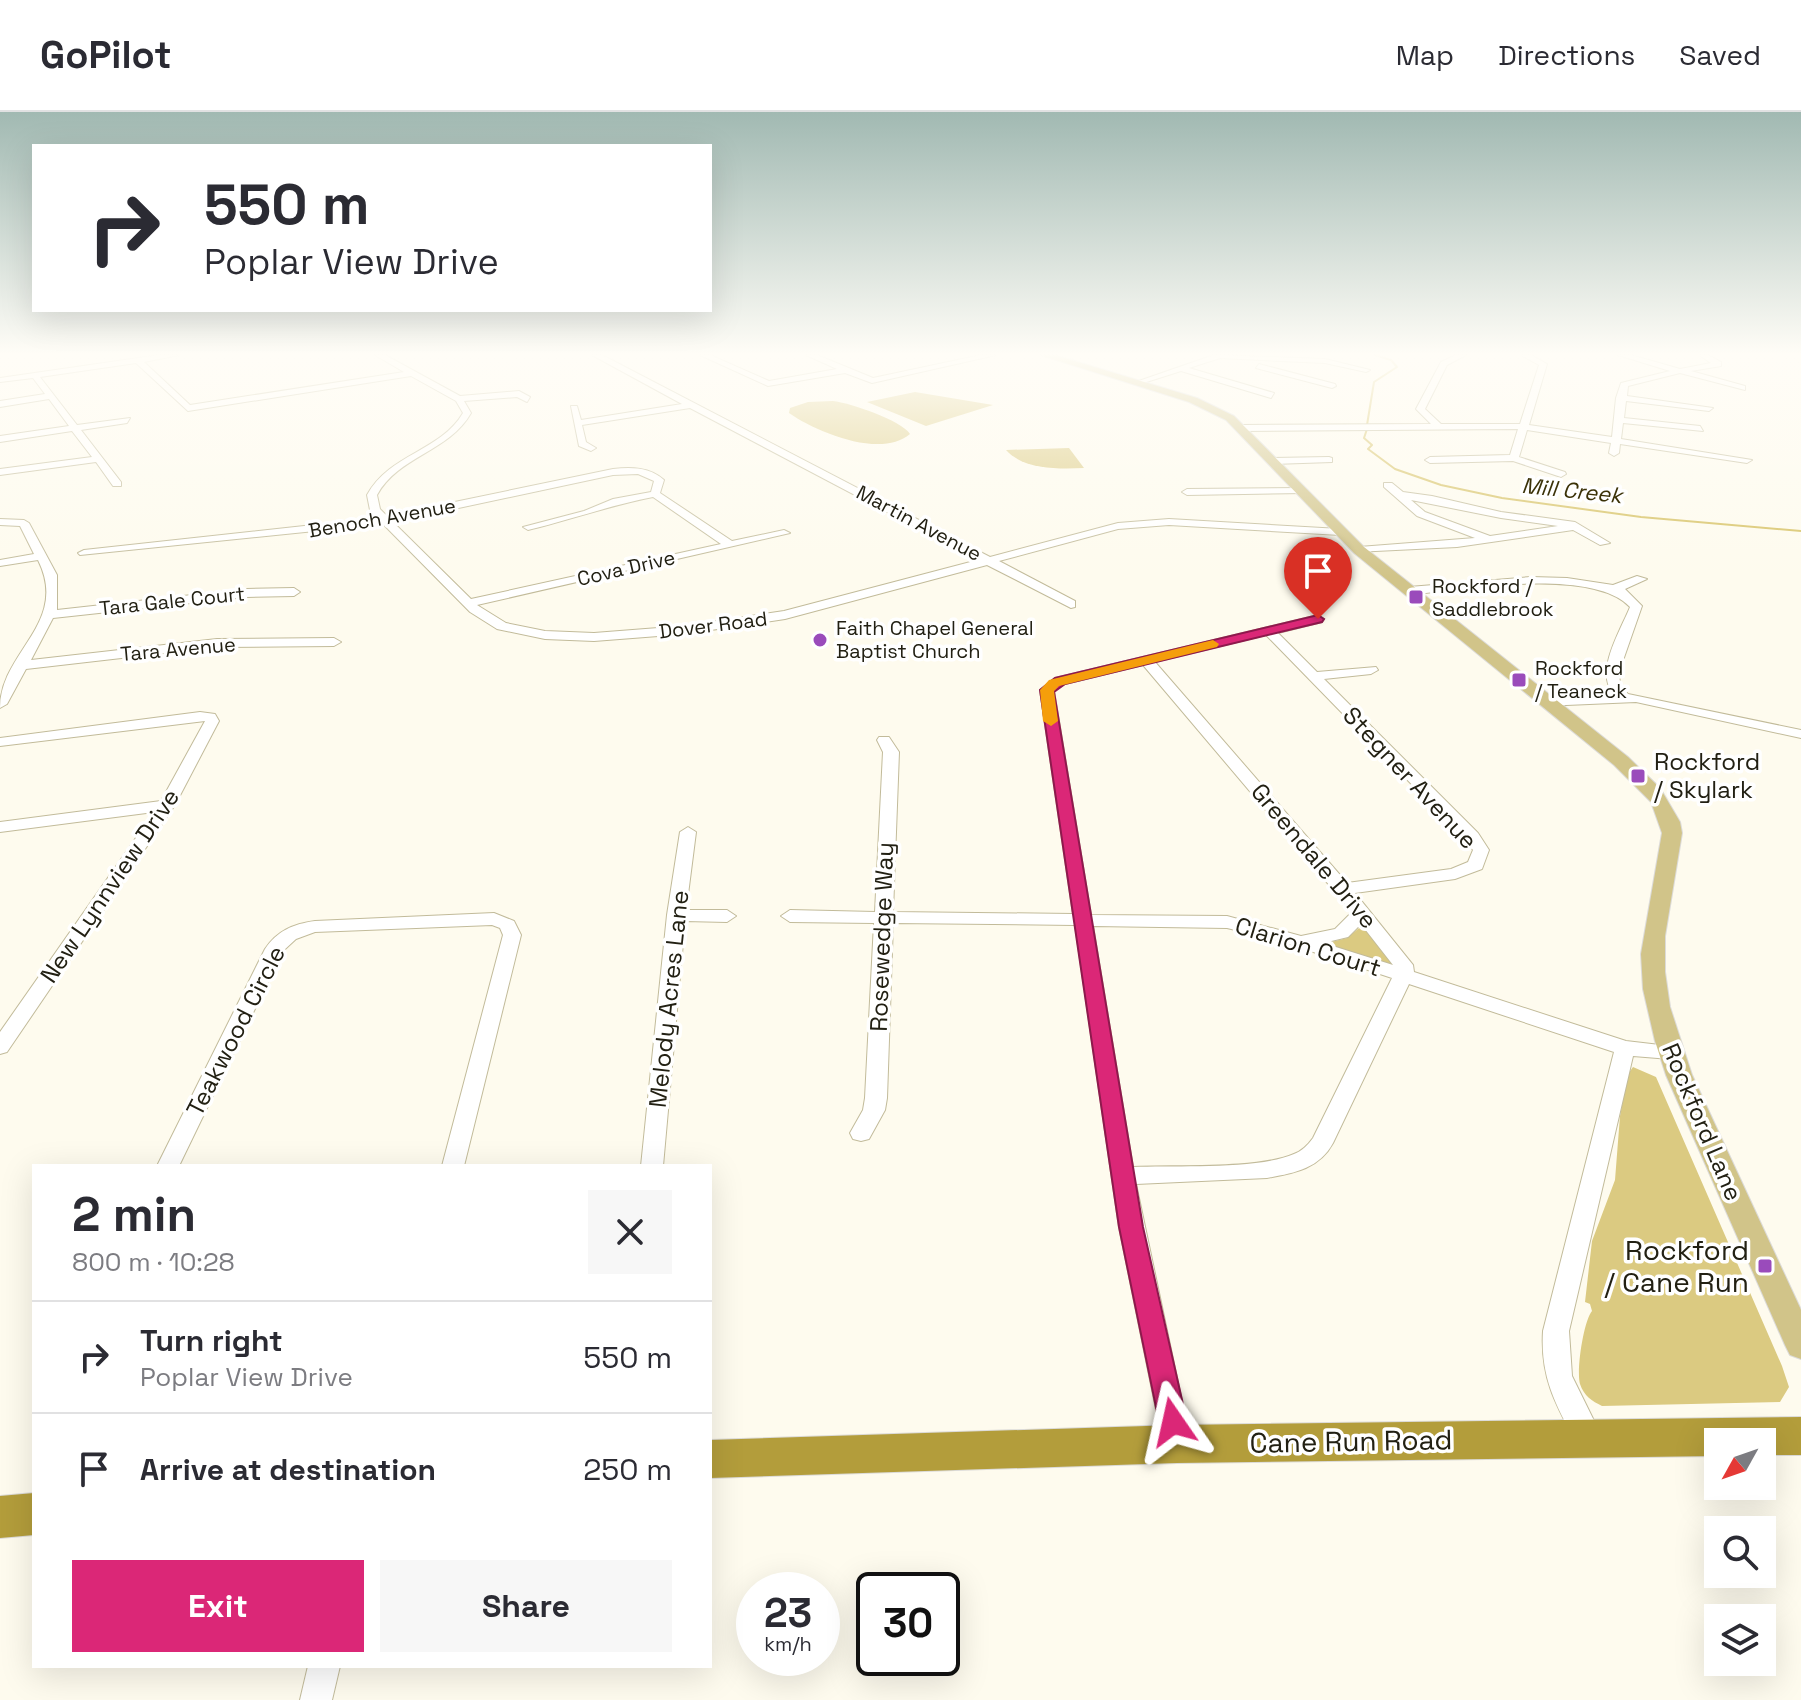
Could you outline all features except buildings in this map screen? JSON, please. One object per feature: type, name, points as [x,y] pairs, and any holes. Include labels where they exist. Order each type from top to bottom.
[{"type":"highway","name":"Cane Run Road","points":[[712,1459],[1177,1444],[1801,1436]]},
{"type":"highway","points":[[0,1517],[32,1514]]},
{"type":"main road","name":"Rockford Lane","points":[[1242,429],[1359,550],[1638,776],[1656,794],[1670,821],[1672,833],[1654,936],[1658,1008],[1670,1052],[1801,1345]]},
{"type":"street","points":[[0,439],[67,429]]},
{"type":"street","points":[[76,429],[117,484]]},
{"type":"street","points":[[384,520],[372,503],[374,489],[386,474],[454,429]]},
{"type":"street","points":[[578,429],[582,444],[591,448]]},
{"type":"street","name":"Martin Avenue","points":[[737,429],[1071,604]]},
{"type":"street","points":[[1514,458],[1521,429]]},
{"type":"street","points":[[1537,429],[1747,460]]},
{"type":"street","points":[[1614,453],[1617,429]]},
{"type":"street","points":[[1430,460],[1514,458],[1561,474]]},
{"type":"street","points":[[0,472],[98,459]]},
{"type":"street","points":[[1273,461],[1329,460]]},
{"type":"street","name":"Benoch Avenue","points":[[84,553],[384,520],[613,472],[634,471],[654,476],[659,480],[655,494]]},
{"type":"street","points":[[1388,485],[1419,513],[1486,538]]},
{"type":"street","points":[[1187,492],[1302,491]]},
{"type":"street","points":[[528,527],[579,516],[617,501],[655,494],[730,545]]},
{"type":"street","points":[[1398,495],[1577,526],[1604,543]]},
{"type":"street","points":[[1429,517],[1481,511]]},
{"type":"street","name":"Dover Road","points":[[384,520],[468,603],[491,621],[523,631],[572,637],[614,636],[767,619],[1105,529],[1145,523],[1340,532]]},
{"type":"street","points":[[0,522],[24,522],[53,583],[50,615],[0,704]]},
{"type":"street","points":[[1359,550],[1457,544],[1577,526]]},
{"type":"street","name":"Cova Drive","points":[[468,603],[784,533]]},
{"type":"street","points":[[0,563],[42,556]]},
{"type":"street","points":[[1614,589],[1641,579]]},
{"type":"street","points":[[1409,591],[1490,583],[1570,582],[1614,589],[1628,595],[1636,606],[1612,672],[1613,685],[1624,698]]},
{"type":"street","name":"Tara Gale Court","points":[[50,615],[246,593],[294,592]]},
{"type":"street","points":[[1177,1444],[1123,1176],[1047,690],[1060,681],[1318,619]]},
{"type":"street","name":"Stegner Avenue","points":[[1269,631],[1472,837],[1481,850],[1476,865],[1455,874],[1343,889]]},
{"type":"street","name":"Tara Avenue","points":[[22,665],[217,643],[334,642]]},
{"type":"street","name":"Greendale Drive","points":[[1146,660],[1404,964],[1406,969],[1401,976]]},
{"type":"street","points":[[1313,676],[1371,670]]},
{"type":"street","points":[[1548,703],[1645,699],[1801,734]]},
{"type":"street","name":"New Lynnview Drive","points":[[0,742],[200,716],[210,717],[212,721],[167,805],[0,1047]]},
{"type":"street","name":"Rosewedge Way","points":[[861,1133],[874,1110],[876,1098],[891,752],[884,740]]},
{"type":"street","points":[[0,827],[167,805]]},
{"type":"street","name":"Melody Acres Lane","points":[[652,1164],[676,915],[688,832]]},
{"type":"street","points":[[1300,942],[1341,933],[1362,912]]},
{"type":"street","points":[[676,915],[727,916]]},
{"type":"street","name":"Clarion Court","points":[[790,916],[1227,922],[1300,942],[1625,1048],[1670,1052]]},
{"type":"street","name":"Teakwood Circle","points":[[169,1164],[274,949],[286,936],[303,928],[322,926],[494,919],[508,925],[512,935],[454,1164]]},
{"type":"street","points":[[1123,1176],[1263,1169],[1296,1163],[1311,1155],[1322,1143],[1401,976]]},
{"type":"street","name":"Rockford Lane","points":[[1589,1439],[1554,1366],[1556,1331],[1625,1048]]},
{"type":"street","points":[[316,1700],[324,1668]]},
{"type":"shaded area","points":[[818,429],[905,429],[910,434],[883,444],[832,435]]},
{"type":"shaded area","points":[[1069,448],[1084,468],[1032,465],[1013,457],[1006,450]]},
{"type":"shaded area","points":[[1364,924],[1395,967],[1323,944],[1347,938]]},
{"type":"shaded area","points":[[1633,1067],[1656,1077],[1782,1366],[1789,1387],[1780,1402],[1602,1406],[1589,1398],[1580,1384],[1580,1357],[1586,1324],[1592,1311],[1590,1304],[1585,1302],[1592,1241],[1615,1180],[1620,1116],[1628,1074]]},
{"type":"waterway","name":"Mill Creek","points":[[1367,429],[1364,438],[1372,445],[1368,449],[1395,469],[1441,485],[1502,498],[1641,517],[1801,531]]},
{"type":"slow traffic","points":[[1051,721],[1047,690],[1054,683],[1213,644]]},
{"type":"place","name":"Rockford / Saddlebrook","points":[[1416,597]]},
{"type":"place","name":"Faith Chapel General Baptist Church","points":[[820,640]]},
{"type":"place","name":"Rockford / Teaneck","points":[[1519,680]]},
{"type":"place","name":"Rockford / Skylark","points":[[1638,776]]},
{"type":"place","name":"Rockford / Cane Run","points":[[1765,1266]]},
{"type":"route","points":[[1173,1422],[1131,1227],[1047,690],[1060,681],[1318,619]]}]
